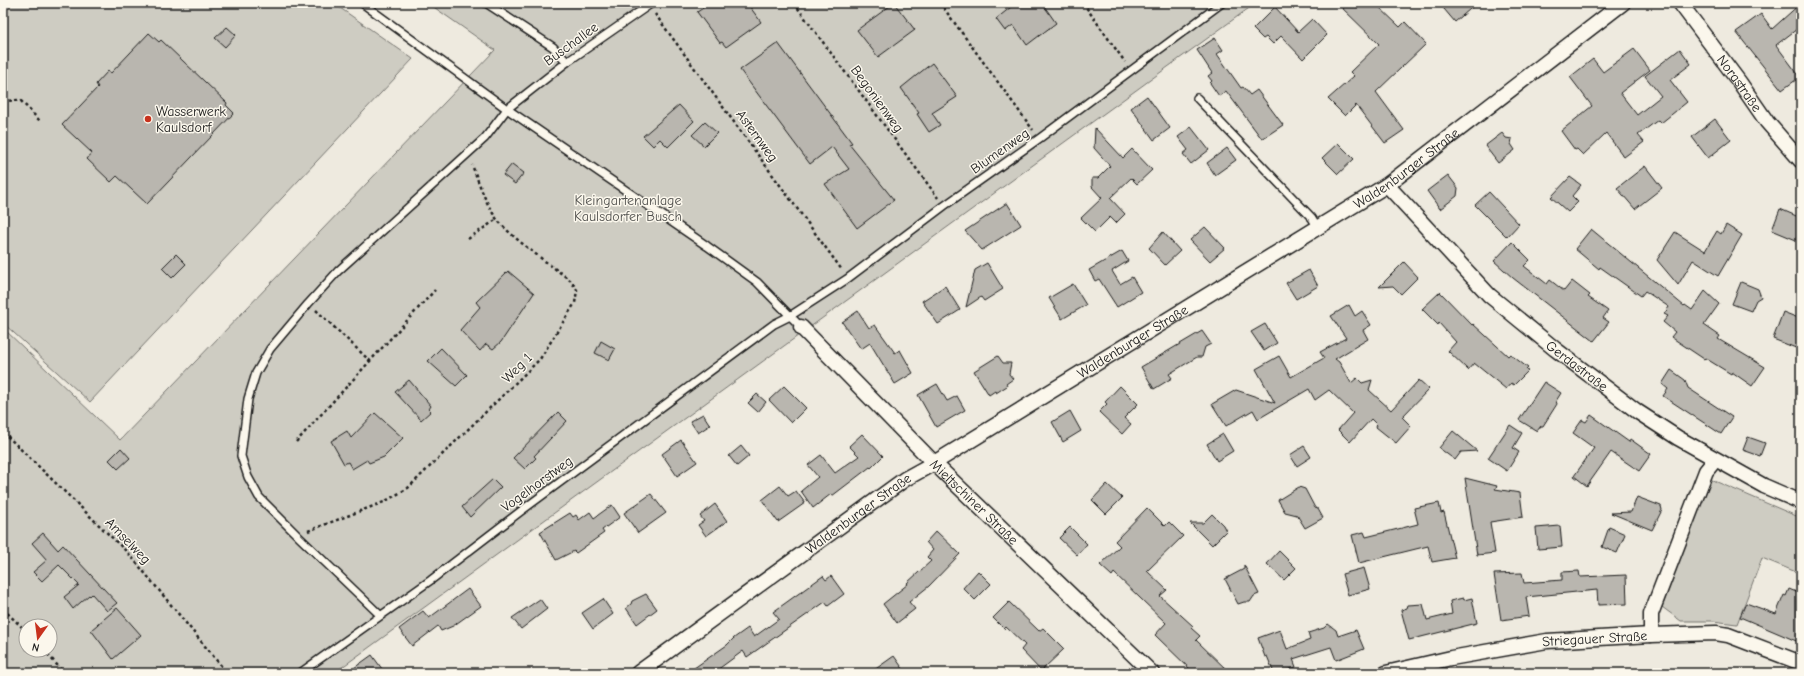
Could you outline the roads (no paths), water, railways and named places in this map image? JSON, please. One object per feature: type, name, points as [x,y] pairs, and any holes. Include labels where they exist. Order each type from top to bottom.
[{"type":"street","name":"Waldenburger Straße","points":[[638,673],[905,479],[934,463],[1387,185],[1623,3]]},
{"type":"street","name":"Norastraße","points":[[1680,3],[1740,83],[1767,122],[1801,161]]},
{"type":"street","name":"Gerdastraße","points":[[1387,185],[1489,295],[1543,340],[1638,412],[1715,460],[1764,486],[1801,502]]},
{"type":"street","name":"Mieltschiner Straße","points":[[801,327],[934,463],[1152,673]]},
{"type":"street","points":[[1651,635],[1651,614],[1706,471],[1715,460]]},
{"type":"street","name":"Striegauer Straße","points":[[1386,673],[1451,658],[1547,641],[1716,633],[1728,635],[1801,662]]},
{"type":"lane","points":[[362,3],[507,109],[757,282],[801,327]]},
{"type":"lane","points":[[486,3],[553,47],[567,62]]},
{"type":"lane","name":"Blumenweg","points":[[790,316],[847,279],[944,206],[1040,138],[1222,3]]},
{"type":"lane","name":"Buschallee","points":[[380,615],[259,497],[248,477],[241,456],[248,399],[256,373],[270,349],[338,271],[484,138],[507,109],[567,62],[651,4]]},
{"type":"lane","points":[[1197,98],[1312,218],[1318,228]]},
{"type":"lane","name":"Vogelhorstweg","points":[[300,673],[431,580],[521,511],[774,324],[790,316]]},
{"type":"place","name":"Wasserwerk Kaulsdorf","points":[[148,119]]},
{"type":"park label","name":"Kleingartenanlage Kaulsdorfer Busch","points":[[628,208]]}]
